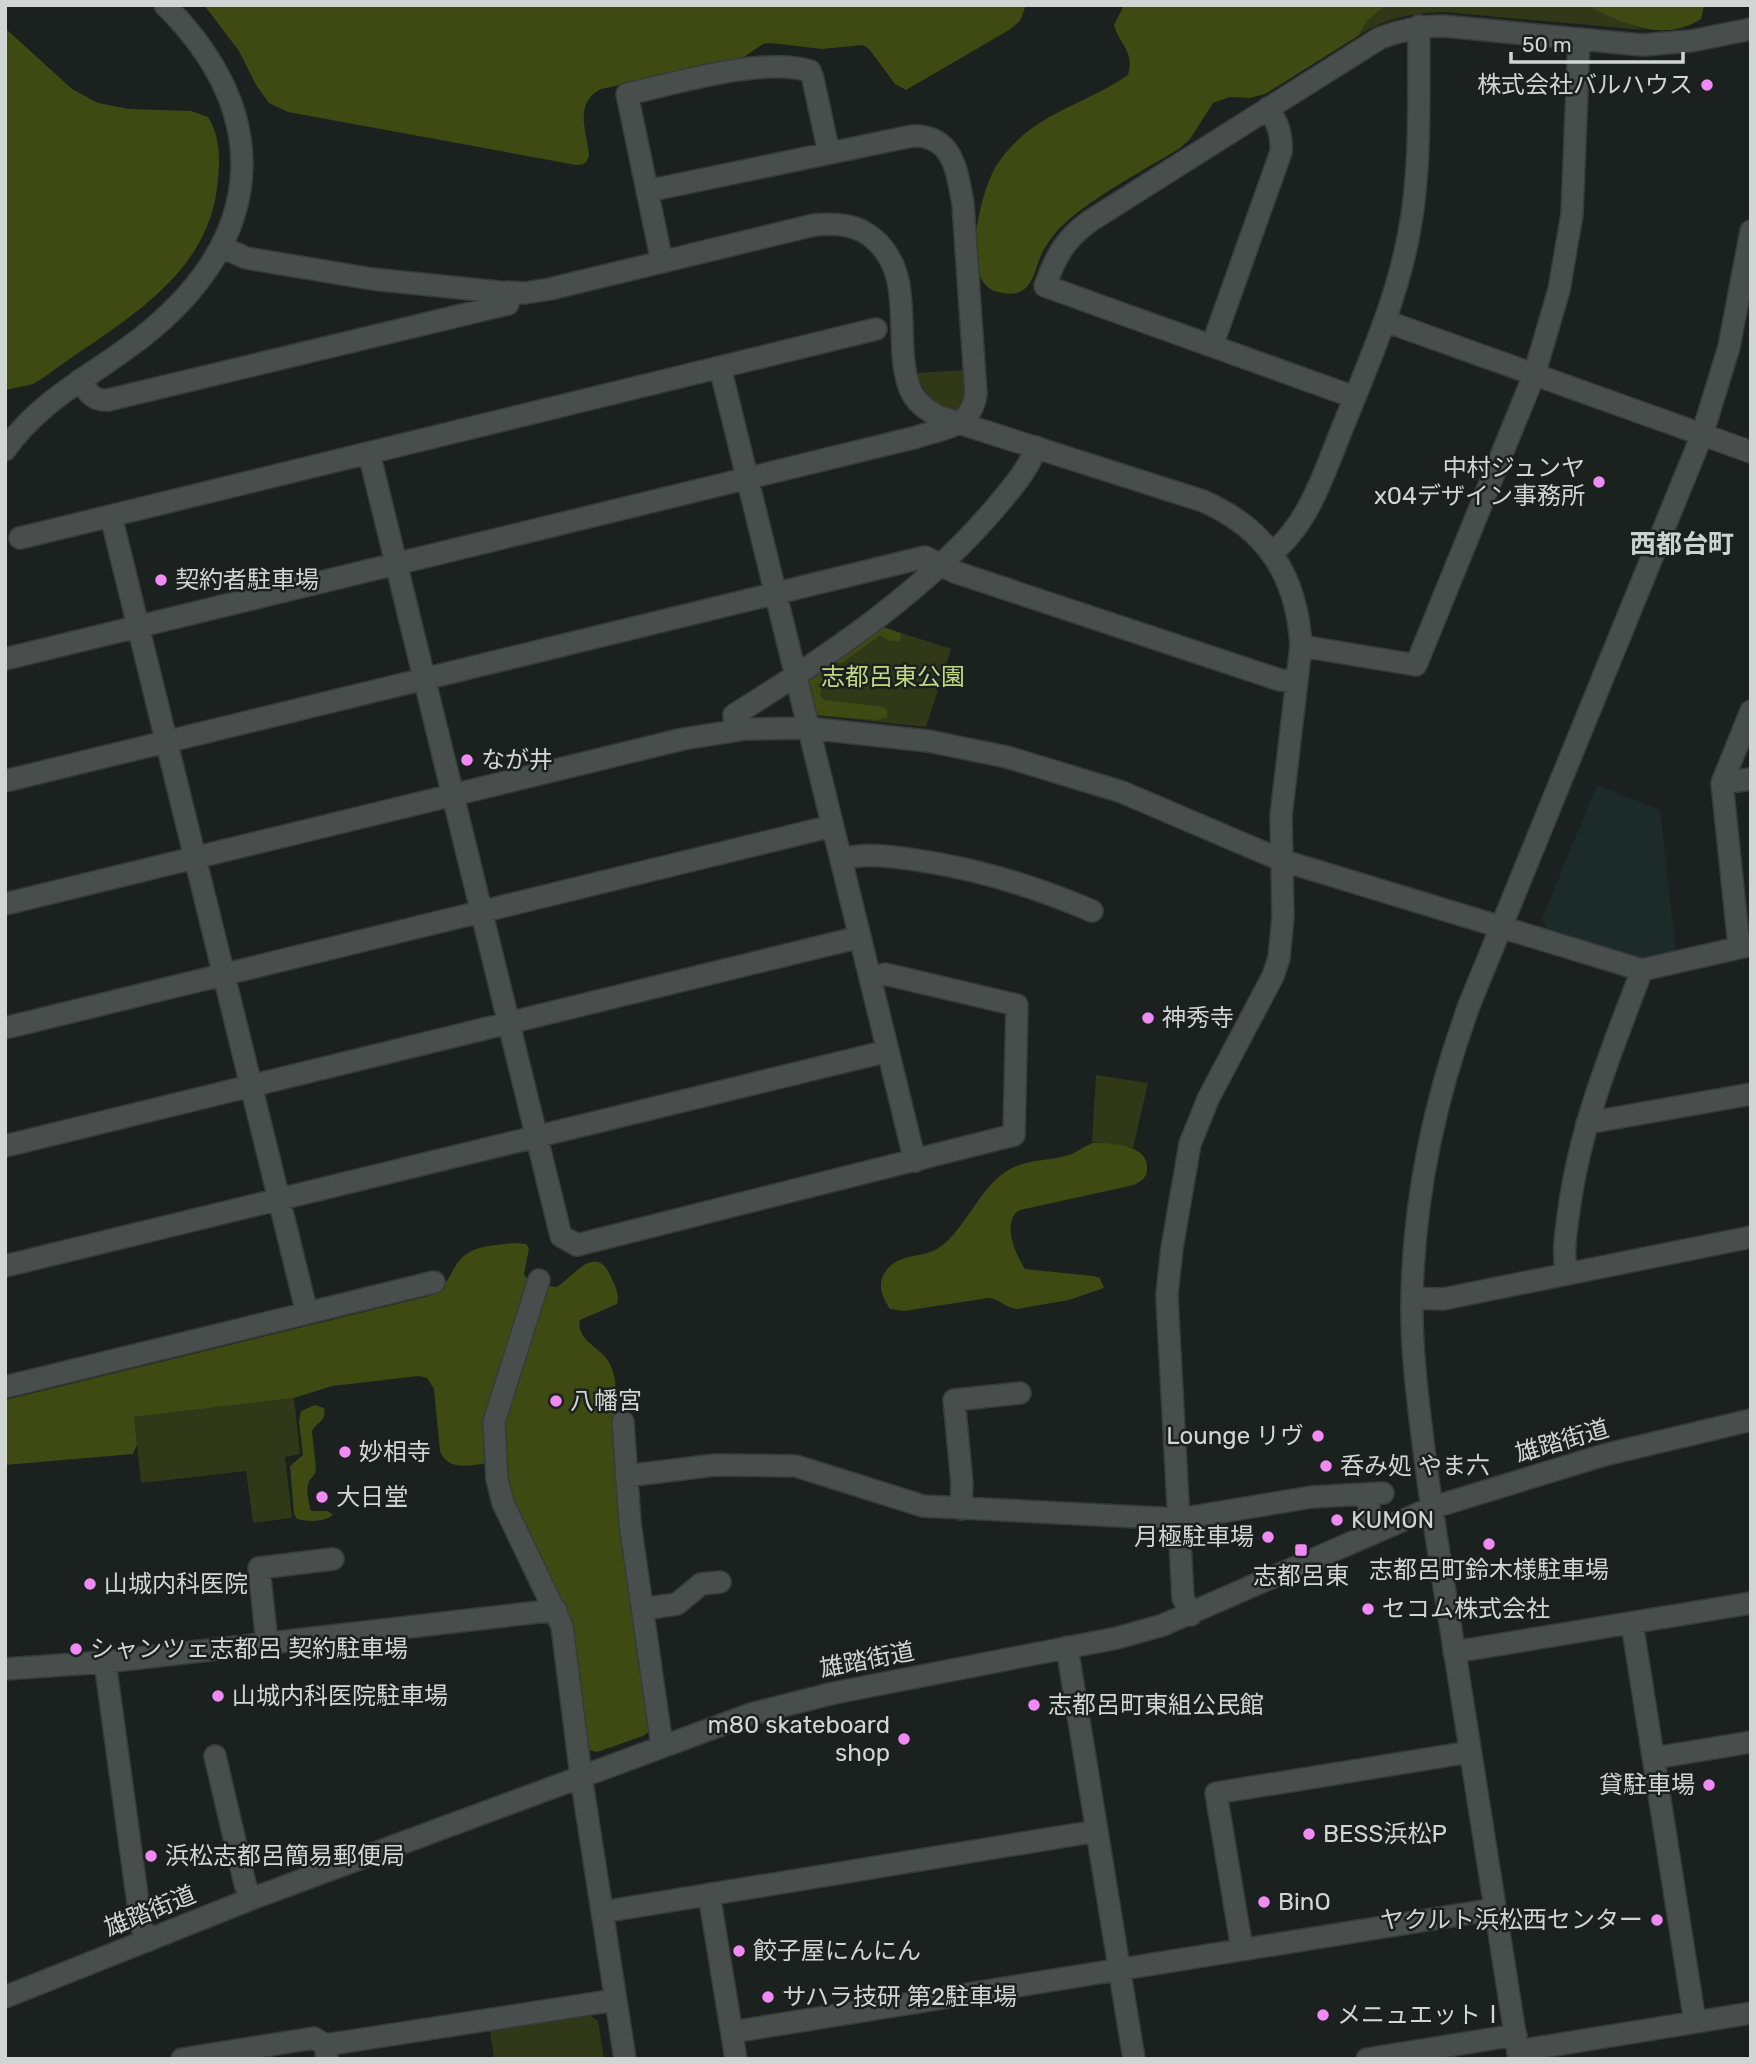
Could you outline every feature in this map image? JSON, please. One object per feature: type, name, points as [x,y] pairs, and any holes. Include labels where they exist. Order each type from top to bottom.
[{"type":"street","points":[[5,450],[48,402],[124,351],[172,311],[202,279],[222,247],[232,224],[240,192],[242,159],[238,127],[229,96],[214,66],[165,5]]},
{"type":"street","points":[[1272,553],[1283,544],[1310,504],[1385,321],[1399,277],[1415,186],[1419,26]]},
{"type":"street","points":[[1354,397],[1045,286],[1055,257],[1076,231],[1380,38],[1399,31],[1419,26],[1444,26],[1642,45],[1667,44],[1751,29]]},
{"type":"street","points":[[1301,646],[1416,665],[1534,375],[1556,303],[1569,240],[1579,39]]},
{"type":"street","points":[[662,262],[627,94],[754,67],[801,68],[810,71],[813,79],[829,153]]},
{"type":"street","points":[[1212,346],[1281,152],[1282,136],[1277,121],[1268,108]]},
{"type":"street","points":[[5,659],[916,437],[960,423],[969,415],[976,394],[963,204],[948,152],[939,141],[927,135],[912,136],[647,191]]},
{"type":"street","points":[[222,247],[246,258],[372,279],[525,293],[814,225],[833,223],[852,226],[869,234],[883,247],[892,262],[898,280],[906,374],[911,391],[921,406],[960,423],[1213,505],[1243,523],[1272,553],[1286,576],[1294,598],[1301,646],[1281,816],[1283,917],[1279,958],[1273,976],[1198,1121],[1190,1144],[1172,1248],[1168,1317],[1183,1598],[1191,1615]]},
{"type":"street","points":[[1518,2048],[1431,1508],[1415,1380],[1412,1298],[1417,1215],[1435,1114],[1457,1039],[1702,435],[1729,347],[1750,242]]},
{"type":"street","points":[[80,380],[91,397],[99,401],[108,400],[508,304],[508,292]]},
{"type":"street","points":[[1385,321],[1751,452]]},
{"type":"street","points":[[20,538],[876,329]]},
{"type":"street","points":[[720,367],[915,1161]]},
{"type":"street","points":[[736,730],[734,715],[796,676],[869,624],[967,539],[1002,500],[1031,460],[1036,447]]},
{"type":"street","points":[[369,453],[561,1237],[577,1245],[1014,1135],[1017,1004],[885,974],[870,978]]},
{"type":"street","points":[[111,516],[307,1313]]},
{"type":"street","points":[[5,781],[926,557],[955,572],[1267,676],[1297,682]]},
{"type":"street","points":[[5,904],[683,738],[736,730],[808,728],[928,741],[1046,767],[1147,802],[1281,860],[1643,970],[1745,946],[1722,783],[1751,711]]},
{"type":"street","points":[[1722,783],[1751,779]]},
{"type":"street","points":[[5,1028],[832,826]]},
{"type":"street","points":[[841,859],[868,855],[945,864],[1020,883],[1092,911]]},
{"type":"street","points":[[5,1146],[860,937]]},
{"type":"street","points":[[1567,1274],[1563,1259],[1565,1234],[1571,1192],[1587,1124],[1603,1072],[1643,970]]},
{"type":"street","points":[[5,1266],[888,1051]]},
{"type":"street","points":[[1587,1124],[1751,1094]]},
{"type":"street","points":[[1412,1298],[1443,1299],[1751,1237]]},
{"type":"street","points":[[539,1280],[498,1407],[494,1438],[496,1479],[503,1503],[556,1610],[565,1642],[581,1776],[625,2059]]},
{"type":"street","points":[[5,1387],[434,1282]]},
{"type":"street","points":[[961,1509],[962,1483],[954,1400],[1020,1393]]},
{"type":"street","name":"雄踏街道","points":[[5,1997],[251,1899],[741,1717],[806,1699],[1140,1632],[1191,1615],[1431,1508],[1583,1461],[1751,1420]]},
{"type":"street","points":[[623,1422],[630,1523],[663,1746]]},
{"type":"street","points":[[626,1476],[715,1465],[796,1466],[923,1506],[1179,1519],[1312,1497],[1374,1494],[1371,1517]]},
{"type":"street","points":[[267,1643],[259,1568],[333,1559]]},
{"type":"street","points":[[642,1609],[677,1604],[701,1584],[720,1581]]},
{"type":"street","points":[[1454,1652],[1751,1603]]},
{"type":"street","points":[[5,1669],[105,1662],[556,1610]]},
{"type":"street","points":[[1632,1623],[1695,2022]]},
{"type":"street","points":[[1067,1647],[1134,2059]]},
{"type":"street","points":[[105,1662],[141,1925],[147,1941]]},
{"type":"street","points":[[1654,1758],[1751,1742]]},
{"type":"street","points":[[1242,1949],[1216,1793],[1470,1752]]},
{"type":"street","points":[[215,1756],[245,1884],[251,1899]]},
{"type":"street","points":[[602,1912],[1097,1832]]},
{"type":"street","points":[[709,1894],[736,2059]]},
{"type":"street","points":[[732,2032],[1495,1909]]},
{"type":"street","points":[[182,2059],[314,2038],[326,2052],[615,2000]]},
{"type":"street","points":[[1367,2059],[1518,2048],[1751,2013]]},
{"type":"shaded area","points":[[1597,785],[1660,810],[1676,952],[1643,959],[1547,929],[1542,919]]},
{"type":"green space","points":[[204,5],[1026,5],[1020,21],[1009,30],[906,90],[895,84],[869,49],[863,45],[822,49],[770,43],[763,44],[741,59],[601,89],[587,102],[585,109],[588,159],[584,164],[576,165],[288,112],[269,103],[256,85],[239,51]]},
{"type":"green space","points":[[1124,5],[1387,5],[1367,21],[1358,36],[1265,94],[1249,98],[1230,97],[1213,103],[1190,139],[1180,148],[1099,197],[1069,219],[1044,250],[1027,287],[1020,292],[998,292],[986,285],[978,271],[975,254],[980,212],[991,175],[1012,146],[1027,132],[1128,75],[1130,60],[1114,25]]},
{"type":"green space","points":[[1387,5],[1587,5],[1643,30],[1444,12],[1399,18],[1358,36],[1367,21]]},
{"type":"green space","points":[[1587,5],[1704,5],[1701,19],[1672,30],[1658,30],[1629,24]]},
{"type":"green space","points":[[5,28],[72,89],[98,103],[129,109],[191,111],[208,117],[217,139],[219,163],[211,214],[198,245],[178,272],[128,318],[43,378],[33,384],[5,390]]},
{"type":"green space","points":[[964,370],[966,407],[957,409],[949,409],[934,402],[917,373]]},
{"type":"green space","name":"志都呂東公園","points":[[880,626],[951,649],[926,727],[814,715],[805,680]]},
{"type":"green space","points":[[880,626],[900,633],[901,639],[890,641],[880,635],[842,663],[837,663],[836,660]]},
{"type":"green space","points":[[826,668],[831,673],[823,682],[820,695],[824,700],[884,707],[887,717],[879,720],[814,715],[805,680]]},
{"type":"green space","points":[[1096,1075],[1148,1083],[1133,1148],[1092,1142]]},
{"type":"green space","points":[[1093,1143],[1127,1147],[1142,1154],[1146,1161],[1145,1177],[1134,1185],[1020,1210],[1011,1221],[1011,1229],[1017,1255],[1025,1269],[1093,1276],[1100,1278],[1104,1288],[1069,1300],[1017,1309],[988,1298],[904,1311],[890,1309],[881,1288],[882,1279],[889,1267],[903,1259],[933,1251],[950,1239],[991,1184],[1001,1175],[1026,1163],[1069,1155]]},
{"type":"green space","points":[[526,1244],[529,1248],[524,1274],[534,1283],[557,1287],[585,1265],[599,1262],[605,1267],[617,1290],[617,1304],[580,1320],[580,1326],[584,1337],[608,1361],[615,1380],[625,1524],[653,1726],[643,1736],[597,1752],[585,1749],[570,1641],[489,1463],[454,1465],[444,1458],[440,1451],[434,1389],[427,1378],[419,1376],[332,1386],[294,1398],[134,1417],[137,1445],[133,1454],[5,1465],[5,1400],[429,1296],[447,1281],[465,1255],[488,1246]]},
{"type":"green space","points":[[294,1398],[300,1454],[285,1457],[292,1518],[253,1523],[246,1471],[141,1483],[134,1417]]},
{"type":"green space","points":[[315,1405],[324,1408],[325,1413],[312,1431],[316,1470],[307,1487],[308,1496],[311,1511],[328,1511],[333,1515],[321,1520],[306,1521],[297,1519],[294,1514],[290,1466],[303,1455],[299,1422],[301,1411]]},
{"type":"green space","points":[[590,2015],[598,2021],[604,2059],[494,2059],[490,2030]]},
{"type":"place","name":"株式会社バルハウス","points":[[1707,85]]},
{"type":"place","name":"中村ジュンヤ x04デザイン事務所","points":[[1599,482]]},
{"type":"place","name":"契約者駐車場","points":[[161,580]]},
{"type":"place","name":"なが井","points":[[467,760]]},
{"type":"place","name":"神秀寺","points":[[1148,1018]]},
{"type":"place","name":"八幡宮","points":[[556,1401]]},
{"type":"place","name":"Lounge リヴ","points":[[1318,1436]]},
{"type":"place","name":"妙相寺","points":[[345,1452]]},
{"type":"place","name":"呑み処 やま六","points":[[1326,1466]]},
{"type":"place","name":"大日堂","points":[[322,1497]]},
{"type":"place","name":"KUMON","points":[[1337,1520]]},
{"type":"place","name":"月極駐車場","points":[[1268,1537]]},
{"type":"place","name":"志都呂町鈴木様駐車場","points":[[1489,1544]]},
{"type":"place","name":"志都呂東","points":[[1301,1550]]},
{"type":"place","name":"山城内科医院","points":[[90,1584]]},
{"type":"place","name":"セコム株式会社","points":[[1368,1609]]},
{"type":"place","name":"シャンツェ志都呂 契約駐車場","points":[[76,1649]]},
{"type":"place","name":"山城内科医院駐車場","points":[[218,1696]]},
{"type":"place","name":"志都呂町東組公民館","points":[[1034,1705]]},
{"type":"place","name":"m80 skateboard shop","points":[[904,1739]]},
{"type":"place","name":"貸駐車場","points":[[1709,1785]]},
{"type":"place","name":"BESS浜松P","points":[[1309,1834]]},
{"type":"place","name":"浜松志都呂簡易郵便局","points":[[151,1856]]},
{"type":"place","name":"BinO","points":[[1264,1902]]},
{"type":"place","name":"ヤクルト浜松西センター","points":[[1657,1920]]},
{"type":"place","name":"餃子屋にんにん","points":[[739,1951]]},
{"type":"place","name":"サハラ技研 第2駐車場","points":[[768,1997]]},
{"type":"place","name":"メニュエットⅠ","points":[[1323,2015]]},
{"type":"district","name":"西都台町","points":[[1682,544]]}]
